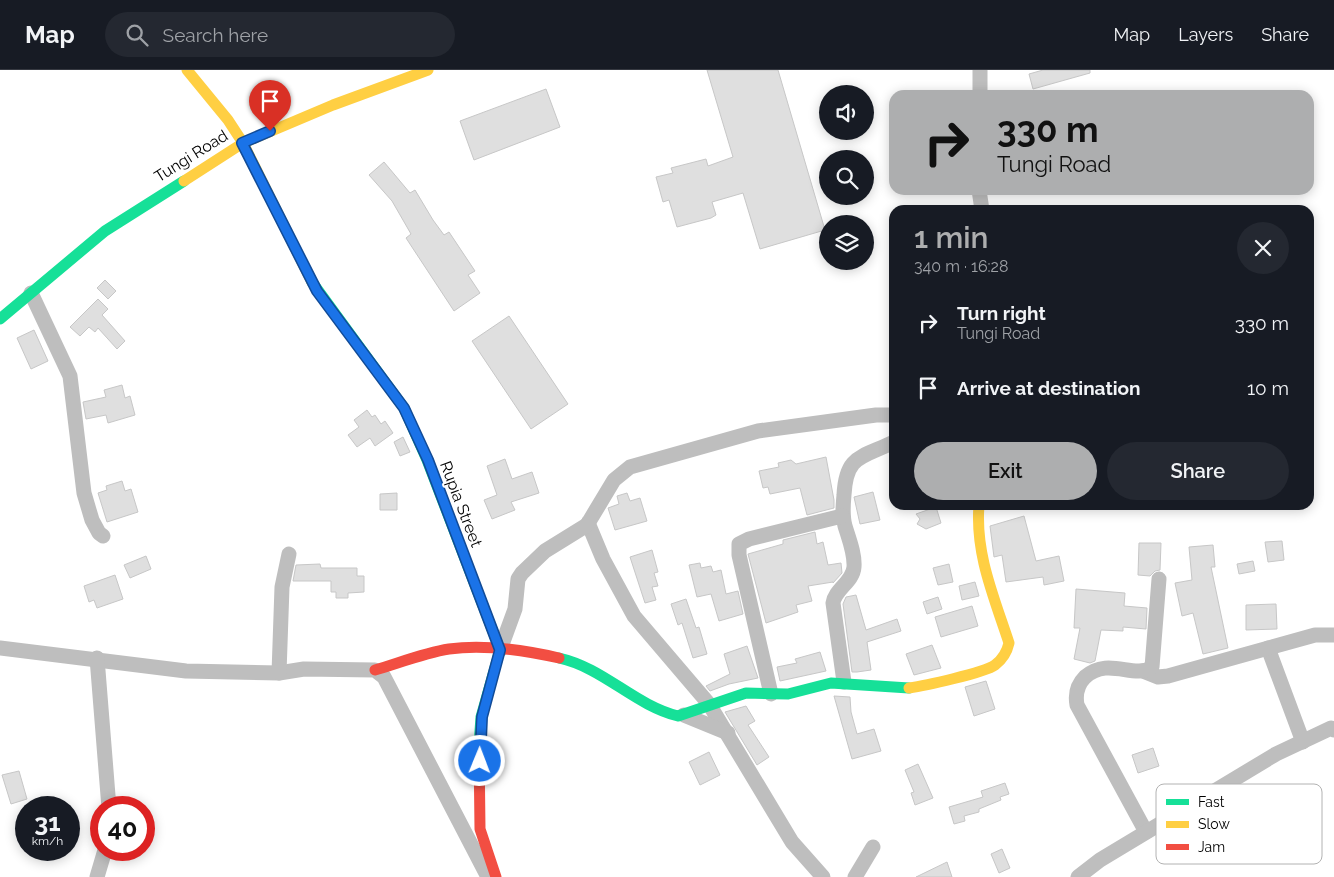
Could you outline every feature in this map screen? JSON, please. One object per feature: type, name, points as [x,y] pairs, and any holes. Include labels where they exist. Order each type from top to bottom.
[{"type":"street","name":"Rupia Street","points":[[187,70],[228,120],[242,143],[317,291],[404,408],[428,460],[500,650]]},
{"type":"street","name":"Tungi Road","points":[[0,319],[105,231],[242,143],[333,105],[428,70]]},
{"type":"street","points":[[980,70],[980,90]]},
{"type":"street","points":[[31,293],[70,376],[84,493],[92,520],[98,533],[103,536]]},
{"type":"street","points":[[496,877],[480,829],[479,751],[482,717],[500,650],[515,609],[518,579],[522,573],[545,551],[588,523],[614,480],[630,467],[758,431],[876,415],[889,415]]},
{"type":"street","points":[[844,682],[833,603],[835,595],[850,578],[854,567],[842,516],[845,475],[848,467],[856,460],[889,444]]},
{"type":"street","points":[[684,715],[709,704],[740,694],[788,694],[831,683],[844,682],[892,688],[915,687],[987,669],[1002,660],[1007,653],[1009,643],[990,590],[977,536],[980,510]]},
{"type":"street","points":[[772,694],[739,555],[739,544],[749,539],[842,516]]},
{"type":"street","points":[[588,523],[603,559],[634,616],[709,704],[792,842],[823,877]]},
{"type":"street","points":[[279,673],[281,603],[289,554]]},
{"type":"street","points":[[1143,671],[1149,669],[1154,664],[1159,579]]},
{"type":"street","points":[[1146,832],[1093,737],[1076,700],[1078,686],[1091,672],[1109,667],[1143,671],[1158,677],[1168,676],[1315,635],[1334,635]]},
{"type":"street","points":[[0,648],[97,658],[186,671],[279,673],[304,669],[376,670],[449,648],[472,647],[549,654],[577,661],[669,714],[684,715],[728,733]]},
{"type":"street","points":[[1268,648],[1303,742]]},
{"type":"street","points":[[97,658],[108,796]]},
{"type":"street","points":[[376,670],[388,685],[488,877]]},
{"type":"street","points":[[1226,784],[1276,754],[1331,728],[1334,730]]},
{"type":"street","points":[[1078,877],[1100,860],[1156,826]]},
{"type":"street","points":[[855,877],[873,847]]},
{"type":"street","points":[[98,877],[102,861]]},
{"type":"building","points":[[707,70],[778,70],[821,215],[819,215],[819,232],[760,249],[743,193],[712,202],[716,215],[711,218],[677,227],[669,200],[663,202],[656,177],[673,173],[671,168],[706,159],[708,166],[733,157]]},
{"type":"building","points":[[1043,70],[1090,70],[1090,73],[1033,89],[1029,74]]},
{"type":"building","points":[[546,89],[560,127],[474,160],[460,121]]},
{"type":"building","points":[[384,162],[410,193],[415,190],[444,235],[449,232],[475,271],[468,275],[480,293],[454,311],[406,238],[411,234],[392,201],[369,175]]},
{"type":"building","points":[[105,280],[116,291],[108,299],[97,288]]},
{"type":"building","points":[[98,299],[108,309],[102,315],[125,341],[117,349],[98,328],[95,332],[89,327],[80,336],[70,327]]},
{"type":"building","points":[[509,316],[568,404],[531,429],[472,341]]},
{"type":"building","points":[[34,330],[48,361],[31,369],[17,338]]},
{"type":"building","points":[[122,385],[125,398],[130,396],[135,415],[108,423],[106,415],[86,419],[83,402],[106,397],[104,390]]},
{"type":"building","points":[[367,410],[372,417],[375,415],[381,424],[385,421],[393,433],[375,446],[370,438],[357,447],[348,435],[359,427],[354,420]]},
{"type":"building","points":[[403,437],[410,452],[400,456],[394,442]]},
{"type":"building","points":[[826,457],[834,508],[807,515],[800,488],[770,494],[768,487],[763,488],[759,471],[779,467],[778,463],[791,460],[796,464]]},
{"type":"building","points":[[505,459],[512,479],[532,472],[539,493],[511,502],[515,510],[492,519],[484,500],[497,495],[487,466]]},
{"type":"building","points":[[122,481],[125,491],[131,489],[138,512],[107,522],[98,493],[107,490],[106,486]]},
{"type":"building","points":[[873,492],[880,520],[860,524],[854,497]]},
{"type":"building","points":[[397,493],[397,510],[380,510],[380,494]]},
{"type":"building","points":[[627,493],[630,501],[640,498],[647,521],[615,530],[608,508],[619,504],[617,496]]},
{"type":"building","points":[[927,510],[937,510],[941,523],[926,529],[917,524],[920,519],[916,514]]},
{"type":"building","points":[[1024,516],[1036,561],[1059,556],[1064,581],[1044,585],[1043,577],[1006,582],[1002,555],[994,557],[990,526]]},
{"type":"building","points":[[815,532],[817,544],[823,542],[828,565],[841,563],[842,573],[833,583],[808,586],[812,601],[796,605],[798,612],[766,623],[748,554],[783,544],[783,540]]},
{"type":"building","points":[[1282,541],[1284,560],[1268,562],[1265,542]]},
{"type":"building","points":[[1139,543],[1161,543],[1160,570],[1155,571],[1150,576],[1138,575]]},
{"type":"building","points":[[1213,545],[1215,567],[1211,567],[1228,648],[1203,654],[1193,613],[1182,616],[1175,583],[1192,580],[1189,547]]},
{"type":"building","points":[[652,550],[658,572],[654,573],[658,586],[652,587],[656,600],[645,603],[630,557]]},
{"type":"building","points":[[146,556],[151,569],[130,578],[124,565]]},
{"type":"building","points":[[1253,561],[1255,571],[1239,574],[1237,564]]},
{"type":"building","points":[[700,563],[701,568],[711,566],[713,572],[721,570],[726,594],[738,591],[743,614],[719,621],[711,594],[697,597],[689,565]]},
{"type":"building","points":[[320,564],[321,568],[357,568],[357,576],[364,576],[364,592],[348,593],[348,598],[336,598],[336,592],[331,592],[331,581],[293,581],[296,565]]},
{"type":"building","points":[[949,564],[953,582],[938,585],[933,568]]},
{"type":"building","points":[[115,575],[123,599],[97,608],[94,600],[89,602],[84,586]]},
{"type":"building","points":[[975,582],[979,596],[962,600],[959,586]]},
{"type":"building","points":[[1076,589],[1125,593],[1124,606],[1147,608],[1146,629],[1123,627],[1123,631],[1101,630],[1095,661],[1090,663],[1074,659],[1080,628],[1074,628]]},
{"type":"building","points":[[856,595],[866,630],[897,619],[901,631],[867,642],[871,670],[852,672],[843,604],[846,597]]},
{"type":"building","points":[[938,597],[942,609],[927,614],[923,602]]},
{"type":"building","points":[[686,599],[696,628],[699,627],[707,654],[693,658],[682,623],[678,625],[671,604]]},
{"type":"building","points":[[1276,604],[1277,629],[1246,630],[1246,605]]},
{"type":"building","points":[[972,606],[978,626],[941,637],[935,617]]},
{"type":"building","points":[[932,645],[941,668],[914,675],[906,654]]},
{"type":"building","points":[[747,646],[758,678],[729,684],[710,691],[706,686],[730,674],[724,654]]},
{"type":"building","points":[[820,652],[826,671],[780,681],[777,667],[797,663],[795,659]]},
{"type":"building","points":[[986,681],[995,709],[974,716],[965,687]]},
{"type":"building","points":[[834,696],[850,697],[851,712],[857,734],[874,729],[881,751],[852,759]]},
{"type":"building","points":[[746,706],[755,721],[748,725],[769,757],[757,765],[725,712]]},
{"type":"building","points":[[1153,748],[1159,766],[1138,773],[1132,755]]},
{"type":"building","points":[[709,752],[720,775],[700,785],[689,762]]},
{"type":"building","points":[[918,764],[933,798],[915,805],[911,793],[914,792],[905,770]]},
{"type":"building","points":[[19,771],[26,796],[15,796],[15,803],[11,804],[2,775]]},
{"type":"building","points":[[1005,783],[1009,794],[1000,797],[1001,800],[979,809],[979,812],[964,816],[965,821],[954,824],[949,807],[983,797],[981,791]]},
{"type":"building","points":[[1002,849],[1010,868],[999,873],[991,854]]},
{"type":"building","points":[[947,862],[952,877],[916,877]]},
{"type":"traffic: fast","points":[[0,319],[105,231],[184,181]]},
{"type":"traffic: fast","points":[[312,282],[404,408],[427,460],[500,650],[481,717],[479,745]]},
{"type":"traffic: fast","points":[[559,658],[590,670],[647,704],[678,716],[746,693],[788,694],[831,683],[909,688]]},
{"type":"traffic: slow","points":[[187,70],[228,120],[243,143],[312,282]]},
{"type":"traffic: slow","points":[[184,181],[243,143],[333,105],[428,70]]},
{"type":"traffic: slow","points":[[909,688],[979,672],[995,665],[1007,649],[1009,643],[983,558],[980,541],[979,510]]},
{"type":"traffic: jam","points":[[375,670],[430,653],[449,649],[476,647],[504,649],[559,658]]},
{"type":"traffic: jam","points":[[479,745],[480,829],[496,877]]},
{"type":"route","points":[[270,131],[242,143],[317,291],[404,408],[428,460],[500,650],[482,717],[480,761]]}]
